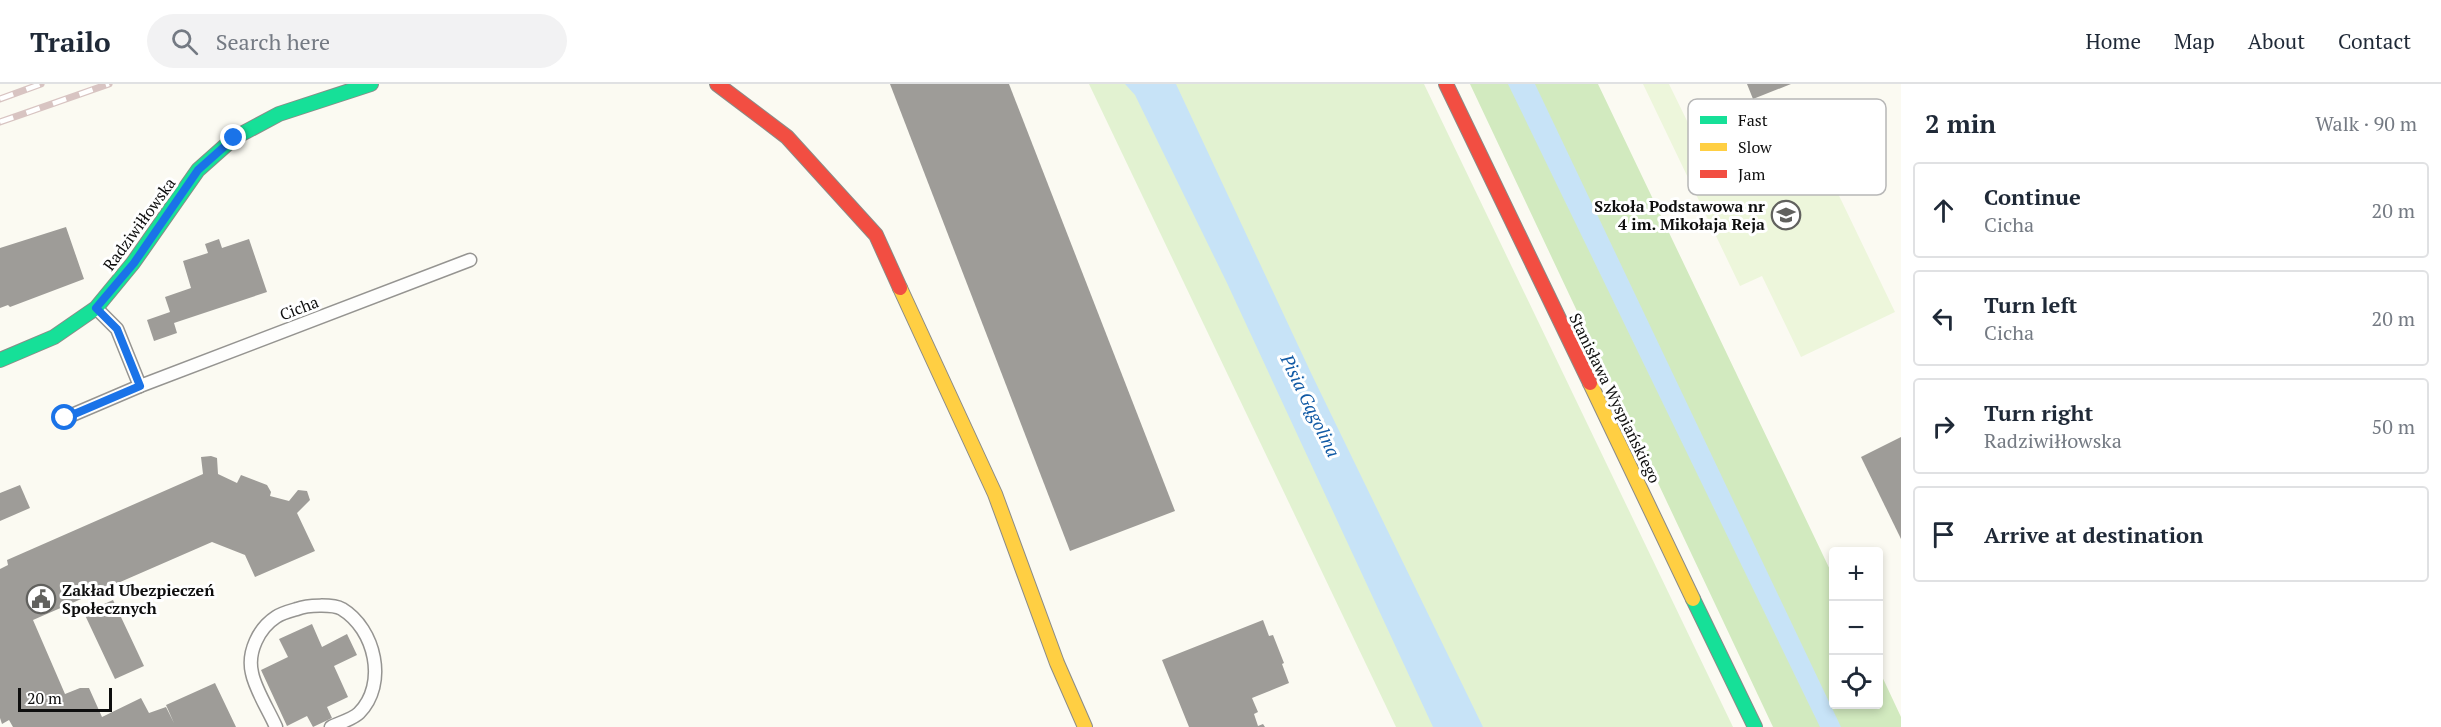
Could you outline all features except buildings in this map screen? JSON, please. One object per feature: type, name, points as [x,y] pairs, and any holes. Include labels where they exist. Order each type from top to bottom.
[{"type":"street","name":"Radziwiłłowska","points":[[0,360],[54,337],[96,308],[134,263],[198,170],[234,138],[279,114],[371,84]]},
{"type":"street","points":[[717,84],[787,137],[876,235],[995,494],[1056,663],[1085,727]]},
{"type":"street","name":"Stanisława Wyspiańskiego","points":[[1446,84],[1755,727]]},
{"type":"lane","name":"Cicha","points":[[65,418],[140,386],[470,260]]},
{"type":"lane","points":[[96,308],[117,329],[140,386]]},
{"type":"lane","points":[[276,727],[251,672],[252,650],[261,632],[276,616],[307,605],[340,608],[363,628],[373,654],[375,672],[371,696],[358,714],[331,727]]},
{"type":"green space","points":[[1089,84],[1424,84],[1733,727],[1396,727]]},
{"type":"green space","points":[[1470,84],[1598,84],[1829,568],[1829,709],[1883,709],[1883,679],[1901,717],[1901,727],[1773,727]]},
{"type":"green space","points":[[1643,84],[1669,84],[1688,123],[1688,178]]},
{"type":"green space","points":[[1696,195],[1839,195],[1895,312],[1801,357],[1762,276],[1740,286]]},
{"type":"water","name":"Pisia Gągolina","points":[[1125,84],[1176,84],[1311,373],[1483,727],[1433,727],[1227,283],[1135,95]]},
{"type":"water","points":[[1508,84],[1535,84],[1829,702],[1829,709],[1832,709],[1841,727],[1820,727]]},
{"type":"railway","points":[[0,99],[41,84]]},
{"type":"railway","points":[[0,122],[109,84]]},
{"type":"traffic: fast","points":[[0,360],[54,337],[96,308],[133,263],[198,170],[234,138],[279,114],[371,84]]},
{"type":"traffic: fast","points":[[1693,599],[1755,727]]},
{"type":"traffic: slow","points":[[900,288],[995,494],[1057,663],[1085,727]]},
{"type":"traffic: slow","points":[[1590,383],[1693,599]]},
{"type":"traffic: jam","points":[[717,84],[787,137],[876,235],[900,288]]},
{"type":"traffic: jam","points":[[1446,84],[1590,383]]},
{"type":"place","name":"Szkoła Podstawowa nr 4 im. Mikołaja Reja","points":[[1786,215]]},
{"type":"place","name":"Zakład Ubezpieczeń Społecznych","points":[[41,599]]},
{"type":"route","points":[[65,418],[140,386],[117,329],[96,308],[134,263],[198,170],[234,138]]}]
